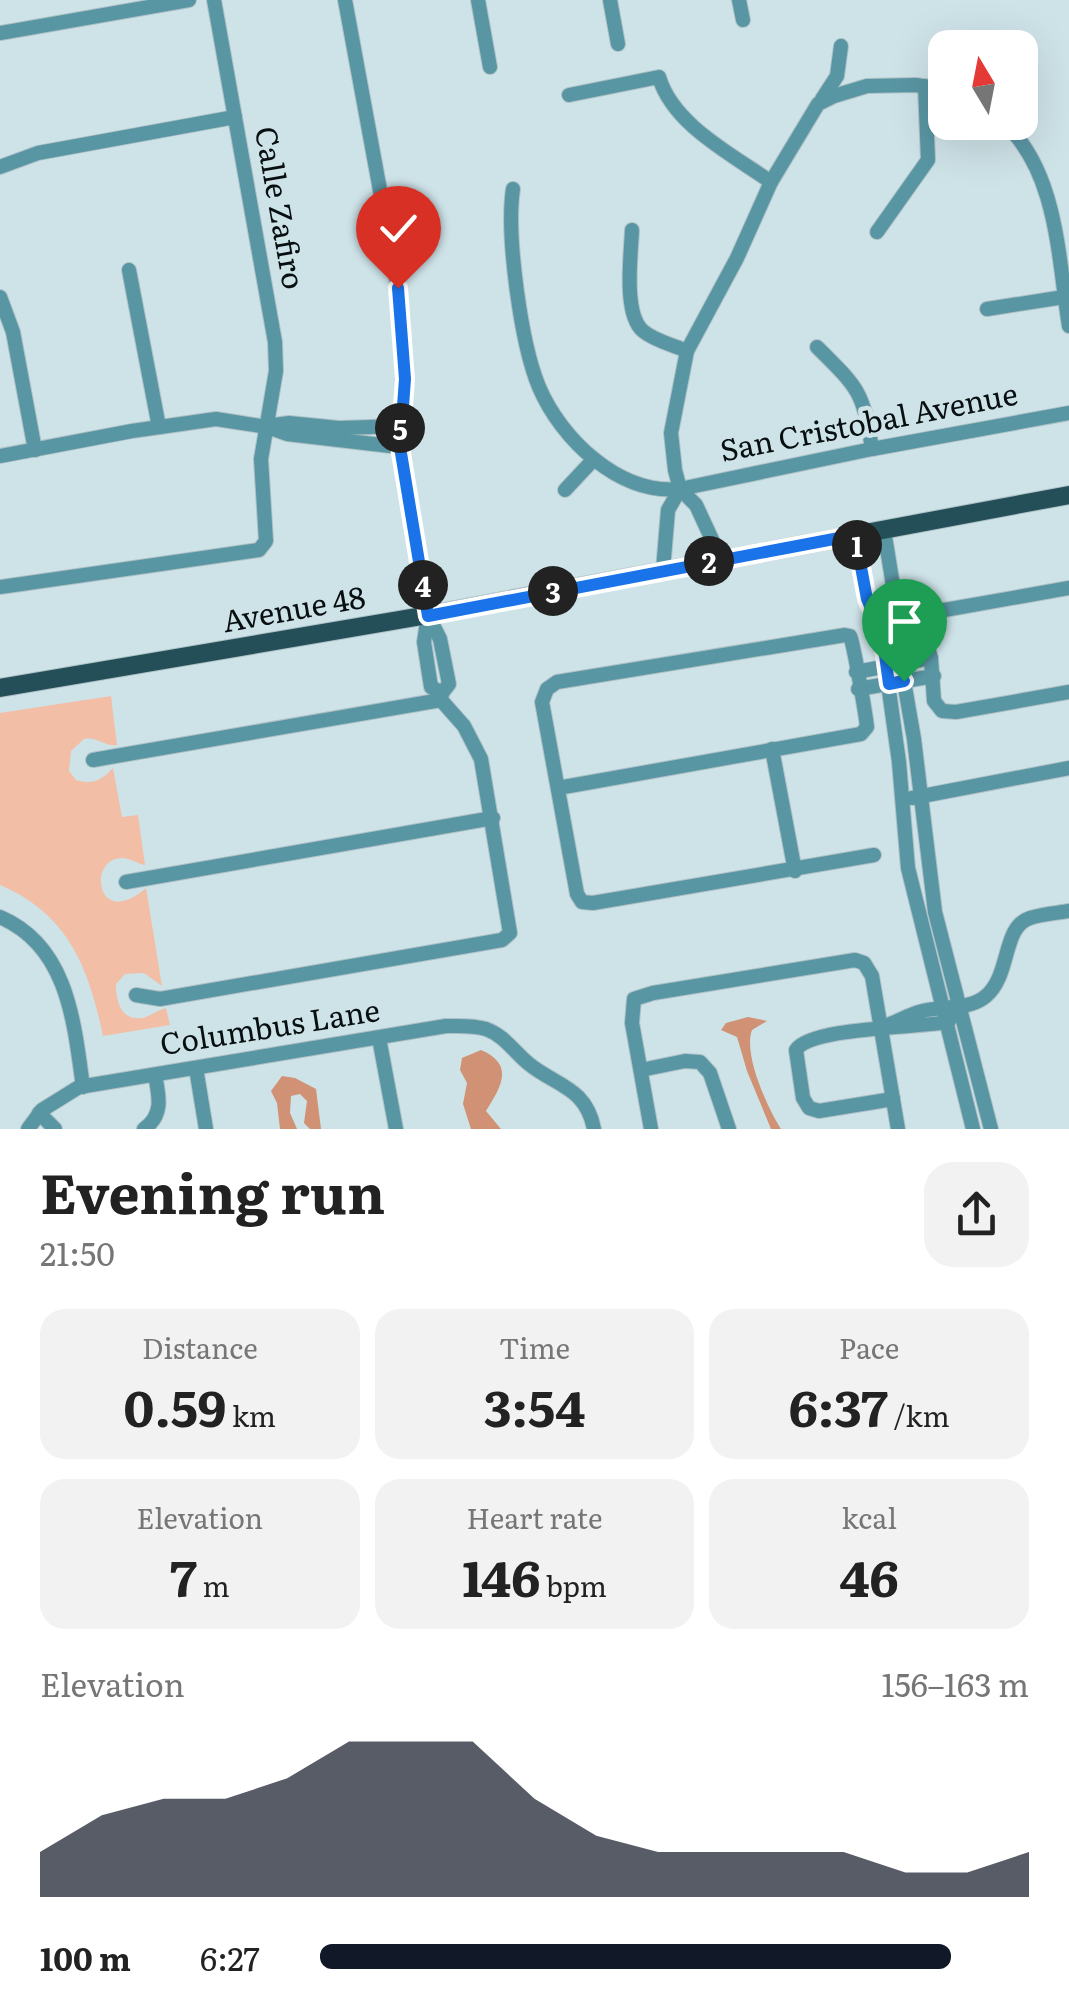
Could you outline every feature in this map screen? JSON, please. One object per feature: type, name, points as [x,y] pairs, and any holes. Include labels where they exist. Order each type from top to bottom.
[{"type":"main road","name":"Avenue 48","points":[[0,688],[428,616],[1069,495]]},
{"type":"street","points":[[0,34],[189,0]]},
{"type":"street","name":"Calle Zafiro","points":[[0,587],[258,550],[266,541],[261,459],[276,370],[275,342],[214,0]]},
{"type":"street","points":[[136,995],[160,999],[502,940],[510,932],[482,759],[464,726],[431,687],[424,642],[428,616],[400,447],[405,379],[398,288],[345,0]]},
{"type":"street","points":[[478,0],[490,67]]},
{"type":"street","points":[[610,0],[618,44]]},
{"type":"street","points":[[739,0],[743,20]]},
{"type":"street","points":[[721,559],[696,505],[680,489],[671,432],[687,351],[772,182],[837,76],[842,46]]},
{"type":"street","points":[[569,95],[660,77],[664,96],[686,118],[721,148],[772,182]]},
{"type":"street","points":[[818,104],[867,86],[928,87]]},
{"type":"street","points":[[877,232],[928,160],[925,86]]},
{"type":"street","points":[[0,167],[38,152],[236,117]]},
{"type":"street","points":[[1018,140],[1044,186],[1069,326]]},
{"type":"street","points":[[512,189],[508,218],[533,370],[554,414],[594,459],[620,478],[666,491],[680,489]]},
{"type":"street","points":[[632,230],[630,303],[636,323],[651,336],[687,351]]},
{"type":"street","points":[[129,270],[159,427]]},
{"type":"street","points":[[0,297],[13,332],[35,450]]},
{"type":"street","points":[[988,308],[1064,297]]},
{"type":"street","points":[[817,347],[859,393],[872,449]]},
{"type":"street","name":"San Cristobal Avenue","points":[[680,489],[1069,413]]},
{"type":"street","points":[[0,456],[216,419],[266,426],[287,434],[351,435],[400,426]]},
{"type":"street","points":[[351,435],[400,447]]},
{"type":"street","points":[[565,490],[594,459]]},
{"type":"street","points":[[663,570],[668,510],[680,489]]},
{"type":"street","points":[[884,530],[898,632],[894,666]]},
{"type":"street","points":[[855,535],[867,599],[894,666],[908,868],[973,1129]]},
{"type":"street","points":[[1069,588],[933,612],[925,618],[922,628],[932,658],[934,700],[942,712],[1069,692]]},
{"type":"street","points":[[882,634],[898,632]]},
{"type":"street","points":[[558,788],[861,734],[868,724],[850,636],[837,635],[558,682],[544,693],[542,702],[577,894],[587,904],[874,855]]},
{"type":"street","points":[[856,672],[932,658]]},
{"type":"street","points":[[858,689],[934,676]]},
{"type":"street","points":[[896,682],[920,797],[936,912],[991,1129]]},
{"type":"street","points":[[94,760],[442,696]]},
{"type":"street","points":[[772,748],[795,870]]},
{"type":"street","points":[[902,799],[1069,768]]},
{"type":"street","points":[[126,882],[493,818]]},
{"type":"street","points":[[893,1099],[818,1111],[809,1108],[803,1098],[796,1050],[802,1042],[946,1015],[978,1002],[1001,978],[1010,940],[1020,924],[1028,918],[1069,911]]},
{"type":"street","points":[[0,917],[20,926],[38,945],[68,994],[83,1086]]},
{"type":"street","points":[[651,1129],[631,1014],[634,999],[855,960],[869,968],[898,1129]]},
{"type":"street","name":"Columbus Lane","points":[[33,1121],[61,1097],[83,1086],[446,1026],[471,1026],[489,1030],[506,1041],[532,1068],[566,1085],[592,1116],[594,1129]]},
{"type":"street","points":[[380,1038],[396,1129]]},
{"type":"street","points":[[640,1070],[700,1062],[710,1074],[729,1129]]},
{"type":"street","points":[[196,1068],[206,1129]]},
{"type":"street","points":[[144,1129],[160,1106],[155,1075]]},
{"type":"street","points":[[33,1121],[55,1129]]},
{"type":"shaded area","points":[[111,696],[117,745],[84,739],[71,751],[69,771],[76,780],[92,782],[113,768],[122,817],[138,815],[145,865],[125,858],[111,861],[104,869],[102,889],[116,901],[129,899],[146,888],[162,986],[144,973],[125,974],[116,984],[117,996],[120,1007],[134,1018],[166,1008],[170,1025],[103,1036],[91,988],[72,946],[43,911],[0,885],[0,713]]},
{"type":"shaded area","points":[[748,1017],[767,1021],[752,1030],[751,1052],[763,1094],[781,1129],[771,1129],[737,1037],[721,1030],[726,1023]]},
{"type":"shaded area","points":[[481,1050],[492,1056],[502,1070],[500,1086],[486,1111],[501,1129],[471,1129],[463,1104],[467,1083],[460,1070],[462,1058]]},
{"type":"shaded area","points":[[282,1076],[316,1089],[321,1129],[310,1129],[304,1123],[307,1101],[300,1094],[291,1096],[290,1113],[297,1129],[280,1129],[277,1103],[271,1091]]},
{"type":"route","points":[[398,288],[405,379],[400,447],[428,616],[855,535],[867,599],[882,634],[889,684],[904,681]]}]
